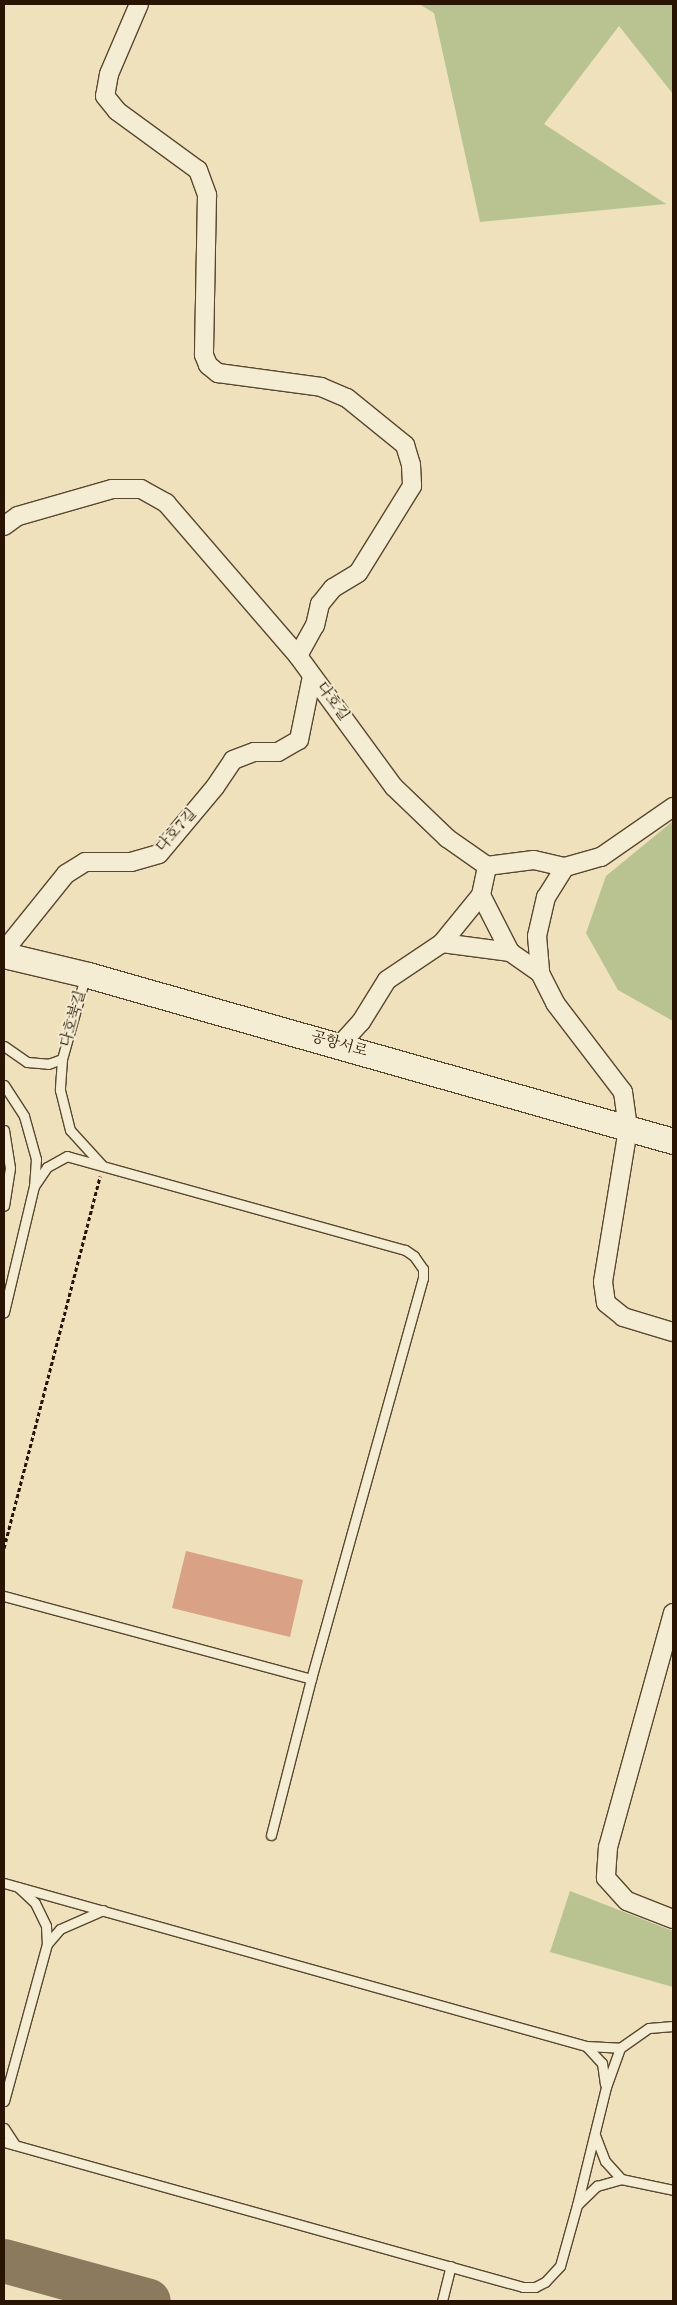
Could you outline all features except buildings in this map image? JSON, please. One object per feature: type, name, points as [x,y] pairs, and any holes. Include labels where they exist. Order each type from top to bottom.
[{"type":"street","points":[[139,4],[109,74],[105,96],[117,110],[198,170],[207,195],[204,355],[208,365],[218,373],[321,387],[348,398],[405,445],[411,464],[412,486],[358,573],[333,588],[320,604],[315,625],[298,656]]},
{"type":"street","name":"다호길","points":[[4,526],[18,516],[112,489],[141,489],[166,503],[298,656],[394,787],[447,838],[487,866]]},
{"type":"street","name":"다호7길","points":[[4,951],[66,874],[85,862],[130,862],[159,854],[215,787],[233,760],[254,752],[278,752],[298,740],[312,676]]},
{"type":"street","points":[[340,1045],[361,1022],[387,980],[442,943],[481,895],[487,866],[534,860],[565,866],[601,858],[673,807]]},
{"type":"street","points":[[565,866],[546,897],[542,913],[537,936],[540,973],[555,1003],[623,1092],[628,1129],[603,1282],[606,1303],[623,1317],[673,1332]]},
{"type":"street","points":[[481,895],[510,952]]},
{"type":"street","points":[[442,943],[510,952],[540,973]]},
{"type":"street","name":"공항서로","points":[[4,955],[86,974],[673,1141]]},
{"type":"street","points":[[673,1613],[608,1847],[606,1878],[627,1901],[673,1919]]},
{"type":"lane","name":"다호북길","points":[[4,1046],[27,1062],[48,1064],[62,1058],[86,974]]},
{"type":"lane","points":[[62,1058],[60,1090],[70,1130],[103,1165]]},
{"type":"lane","points":[[4,1085],[18,1104],[33,1139],[34,1186],[4,1312]]},
{"type":"lane","points":[[4,1130],[10,1168],[4,1206]]},
{"type":"lane","points":[[34,1186],[47,1167],[67,1156],[405,1250],[414,1256],[423,1269],[424,1278],[312,1679],[271,1836]]},
{"type":"lane","points":[[4,1596],[312,1679]]},
{"type":"lane","points":[[4,1882],[586,2046],[620,2048]]},
{"type":"lane","points":[[4,2102],[47,1944],[46,1926],[35,1904],[17,1886]]},
{"type":"lane","points":[[47,1944],[60,1929],[103,1910]]},
{"type":"lane","points":[[4,2142],[523,2287],[545,2282],[560,2266],[567,2251],[576,2205],[606,2087],[620,2048],[649,2028],[673,2026]]},
{"type":"lane","points":[[586,2046],[602,2063],[606,2087]]},
{"type":"lane","points":[[4,2128],[15,2146]]},
{"type":"lane","points":[[595,2135],[605,2161],[622,2179]]},
{"type":"lane","points":[[576,2205],[597,2186],[622,2179],[673,2190]]},
{"type":"lane","points":[[442,2301],[451,2266]]},
{"type":"path","points":[[4,1548],[103,1165]]},
{"type":"green space","points":[[419,4],[673,4],[673,94],[619,26],[544,124],[666,204],[480,222],[434,13]]},
{"type":"green space","points":[[673,821],[673,1021],[618,990],[586,933],[606,876]]},
{"type":"green space","points":[[570,1891],[673,1931],[673,1987],[550,1952]]},
{"type":"taxiway","points":[[4,2261],[149,2301]]}]
